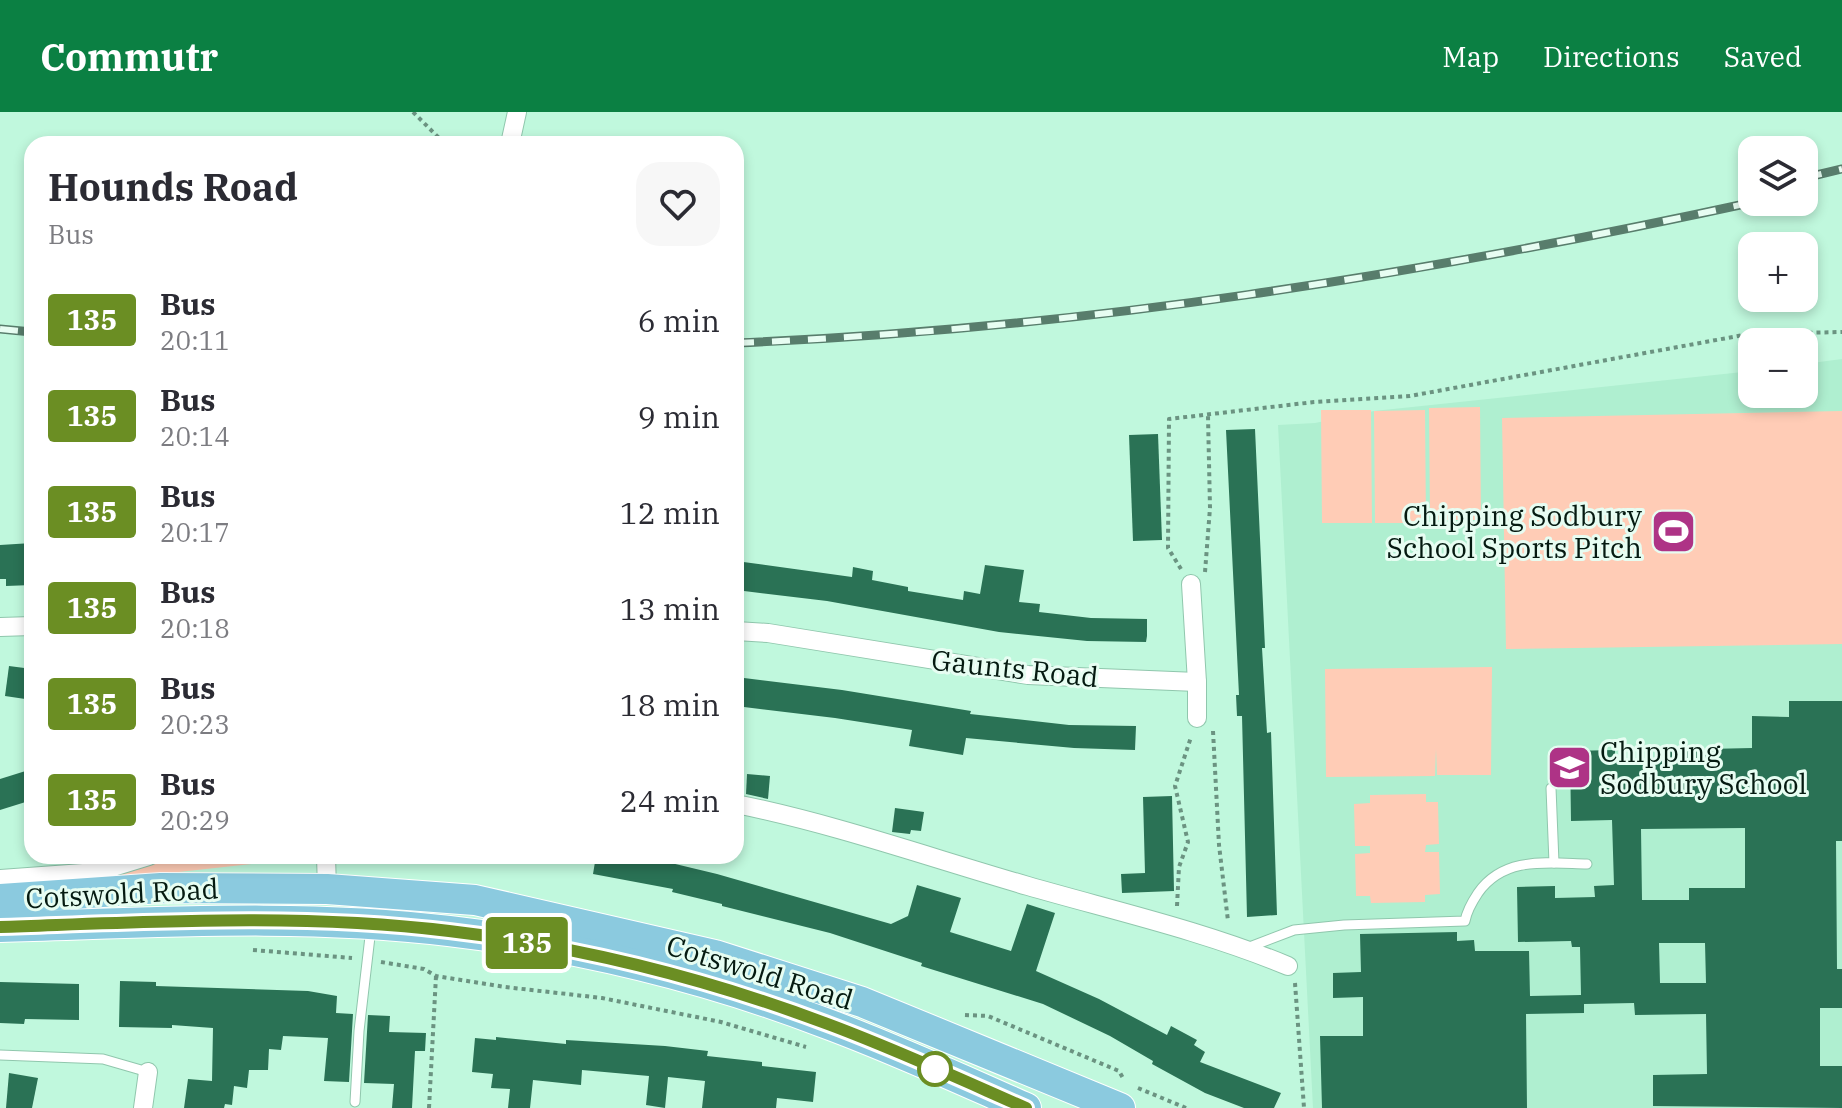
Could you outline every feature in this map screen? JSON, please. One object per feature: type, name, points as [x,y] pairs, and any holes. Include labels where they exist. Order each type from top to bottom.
[{"type":"main road","name":"Cotswold Road","points":[[0,899],[161,888],[327,889],[475,900],[715,955],[862,1002],[1120,1108]]},
{"type":"main road","name":"Cotswold Road","points":[[0,927],[316,921],[449,931],[571,951],[705,982],[826,1023],[1026,1108]]},
{"type":"street","points":[[512,136],[517,112]]},
{"type":"street","points":[[1191,584],[1197,718]]},
{"type":"street","points":[[0,627],[24,626]]},
{"type":"street","name":"Gaunts Road","points":[[744,632],[1028,675],[1197,682]]},
{"type":"street","points":[[744,806],[799,817],[1238,946],[1288,966]]},
{"type":"street","name":"Cotswold Road","points":[[0,879],[97,872],[123,864]]},
{"type":"street","points":[[326,864],[327,889]]},
{"type":"street","points":[[143,1108],[148,1072]]},
{"type":"lane","points":[[1551,788],[1554,863]]},
{"type":"lane","points":[[1238,946],[1294,930],[1465,921],[1467,911],[1480,890],[1498,872],[1510,867],[1554,863],[1587,864]]},
{"type":"lane","points":[[355,1102],[371,925]]},
{"type":"lane","points":[[0,1055],[103,1059],[148,1072]]},
{"type":"path","points":[[413,112],[437,136]]},
{"type":"path","points":[[1208,416],[1210,508],[1207,570],[1191,584],[1168,548],[1169,419],[1314,402],[1410,396],[1749,334],[1842,332]]},
{"type":"path","points":[[1179,929],[1176,898],[1179,867],[1188,842],[1175,786],[1197,718],[1215,733],[1219,845],[1238,946]]},
{"type":"path","points":[[252,950],[367,960],[424,969],[436,976],[602,998],[721,1022],[812,1049]]},
{"type":"path","points":[[1288,966],[1294,977],[1304,1108]]},
{"type":"path","points":[[429,1108],[436,976]]},
{"type":"shaded area","name":"Chipping Sodbury School","points":[[1842,359],[1842,1108],[1313,1108],[1278,425],[1315,423],[1374,411],[1738,372],[1738,408],[1818,408],[1818,362]]},
{"type":"shaded area","points":[[1480,407],[1481,520],[1430,520],[1429,408]]},
{"type":"shaded area","points":[[1321,410],[1371,410],[1372,523],[1322,523]]},
{"type":"shaded area","points":[[1425,410],[1426,523],[1375,523],[1374,411]]},
{"type":"shaded area","name":"Chipping Sodbury School Sports Pitch","points":[[1842,411],[1842,644],[1506,649],[1502,418]]},
{"type":"shaded area","points":[[1492,667],[1491,775],[1437,775],[1436,749],[1435,776],[1326,777],[1325,669]]},
{"type":"shaded area","points":[[1426,794],[1426,802],[1438,802],[1439,844],[1426,845],[1425,852],[1439,852],[1440,894],[1425,895],[1425,902],[1371,903],[1370,896],[1356,896],[1355,854],[1370,853],[1370,846],[1355,846],[1354,804],[1370,803],[1370,795]]},
{"type":"shaded area","points":[[144,864],[251,864],[124,878],[102,877]]},
{"type":"building","points":[[1255,429],[1265,648],[1262,648],[1267,733],[1271,732],[1277,915],[1247,917],[1242,716],[1237,716],[1236,695],[1239,695],[1226,430]]},
{"type":"building","points":[[1158,434],[1162,540],[1133,541],[1129,435]]},
{"type":"building","points":[[24,544],[24,585],[6,586],[6,579],[0,579],[0,545]]},
{"type":"building","points":[[744,562],[852,577],[853,567],[873,571],[872,580],[908,587],[908,591],[963,600],[964,591],[980,594],[985,565],[1024,570],[1019,602],[1040,604],[1039,612],[1091,618],[1147,619],[1147,636],[1146,642],[1087,641],[999,632],[827,601],[744,591]]},
{"type":"building","points":[[9,666],[24,668],[24,699],[5,696]]},
{"type":"building","points":[[744,678],[842,690],[971,711],[970,714],[1069,725],[1136,726],[1135,750],[966,738],[963,755],[909,746],[912,730],[744,707]]},
{"type":"building","points":[[1789,701],[1842,701],[1842,841],[1836,841],[1837,969],[1842,969],[1842,1008],[1820,1008],[1820,1066],[1842,1066],[1842,1108],[1653,1106],[1653,1075],[1707,1074],[1706,1014],[1635,1015],[1634,1003],[1584,1004],[1584,1013],[1526,1014],[1527,1108],[1322,1108],[1320,1036],[1363,1036],[1363,997],[1333,998],[1333,973],[1361,972],[1360,934],[1457,932],[1457,941],[1474,940],[1475,951],[1529,951],[1530,996],[1581,995],[1580,947],[1572,947],[1571,941],[1518,942],[1517,887],[1555,886],[1555,898],[1595,897],[1594,886],[1614,885],[1612,820],[1571,821],[1570,751],[1615,750],[1615,762],[1664,761],[1664,750],[1752,748],[1752,716],[1789,717]],"holes":[[[1745,828],[1745,888],[1689,888],[1689,900],[1642,900],[1641,829]],[[1659,943],[1705,943],[1706,983],[1660,983]]]},
{"type":"building","points":[[24,772],[24,802],[0,810],[0,779]]},
{"type":"building","points":[[747,774],[770,776],[768,799],[746,794]]},
{"type":"building","points":[[1172,796],[1174,891],[1122,893],[1121,874],[1145,873],[1143,797]]},
{"type":"building","points":[[895,808],[924,812],[921,831],[911,830],[910,834],[892,832]]},
{"type":"building","points":[[595,864],[675,864],[891,924],[908,916],[917,885],[961,898],[950,932],[1011,951],[1027,904],[1055,913],[1036,971],[1099,999],[1167,1035],[1171,1026],[1197,1040],[1194,1045],[1205,1052],[1200,1062],[1281,1093],[1274,1108],[1244,1108],[1205,1093],[1152,1064],[1153,1061],[1110,1036],[1043,1004],[921,966],[922,963],[830,933],[672,892],[673,889],[593,874]]},
{"type":"building","points":[[120,981],[156,982],[156,986],[308,991],[337,996],[336,1013],[353,1014],[349,1082],[324,1081],[328,1038],[283,1036],[281,1050],[269,1049],[268,1070],[249,1070],[247,1088],[234,1086],[232,1105],[225,1104],[224,1108],[184,1108],[188,1079],[212,1081],[213,1028],[172,1025],[172,1028],[119,1027]]},
{"type":"building","points":[[0,982],[79,984],[79,1020],[25,1019],[24,1024],[0,1023]]},
{"type":"building","points":[[368,1015],[390,1016],[389,1032],[426,1033],[425,1051],[415,1051],[412,1108],[392,1108],[394,1084],[364,1083]]},
{"type":"building","points":[[496,1037],[566,1044],[566,1040],[665,1046],[708,1051],[707,1056],[762,1062],[762,1066],[816,1072],[813,1102],[777,1098],[776,1108],[702,1108],[705,1081],[668,1077],[665,1108],[646,1105],[649,1076],[582,1070],[581,1085],[533,1080],[530,1108],[508,1108],[510,1089],[491,1088],[493,1074],[472,1072],[475,1038],[496,1040]]},
{"type":"building","points":[[9,1073],[38,1078],[32,1108],[6,1108]]},
{"type":"railway","points":[[1818,175],[1842,169]]},
{"type":"railway","points":[[744,343],[993,325],[1248,295],[1502,253],[1738,205]]},
{"type":"railway","points":[[0,329],[24,331]]},
{"type":"bus line","name":"135","points":[[0,927],[316,921],[449,931],[571,951],[705,982],[826,1023],[1026,1108]]},
{"type":"place","name":"Chipping Sodbury School Sports Pitch","points":[[1673,531]]},
{"type":"place","name":"Chipping Sodbury School","points":[[1569,767]]}]
